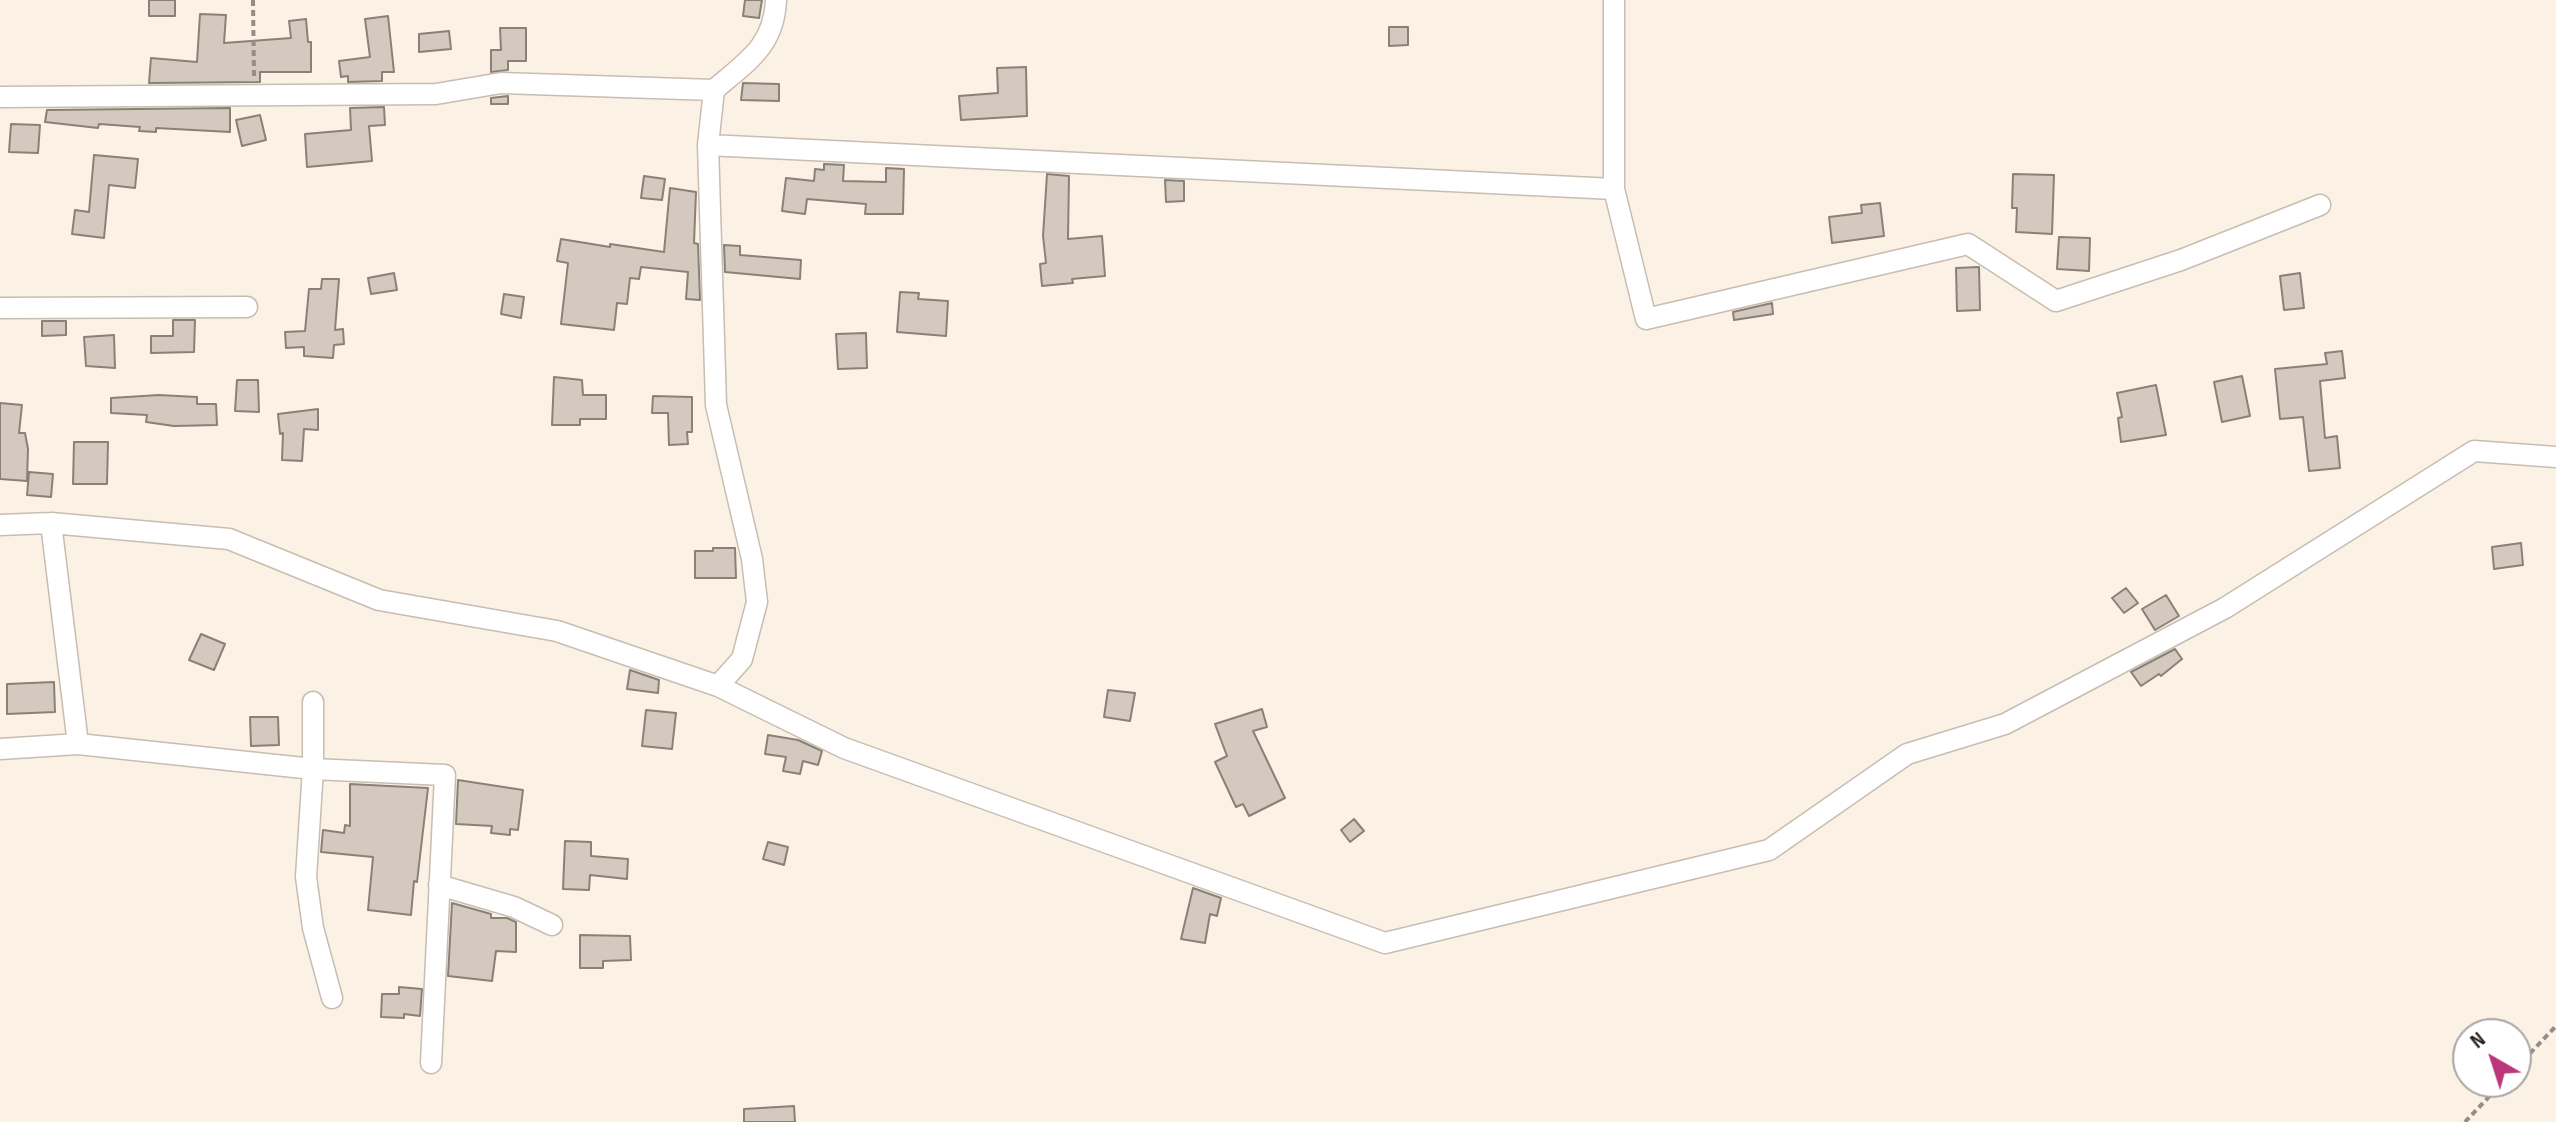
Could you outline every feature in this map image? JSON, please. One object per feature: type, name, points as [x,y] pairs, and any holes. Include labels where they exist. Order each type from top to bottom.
[{"type":"street","points":[[718,686],[742,659],[757,602],[752,559],[716,405],[708,145],[714,90],[764,46],[776,0]]},
{"type":"street","points":[[1614,0],[1614,189],[1646,319],[1968,244],[2056,301],[2181,260],[2320,205]]},
{"type":"street","points":[[0,97],[436,94],[501,83],[714,90]]},
{"type":"street","points":[[708,145],[1614,189]]},
{"type":"street","points":[[0,308],[247,307]]},
{"type":"street","points":[[0,525],[51,523],[229,539],[379,600],[557,631],[718,686],[844,748],[1385,943],[1769,850],[1907,754],[2005,724],[2225,608],[2474,451],[2556,457]]},
{"type":"street","points":[[51,523],[78,744]]},
{"type":"street","points":[[313,702],[313,769],[306,877],[313,928],[332,998]]},
{"type":"street","points":[[0,749],[78,744],[313,769],[445,775],[431,1063]]},
{"type":"street","points":[[439,885],[514,907],[552,925]]},
{"type":"path","points":[[253,0],[254,95]]},
{"type":"path","points":[[2532,1051],[2556,1026]]},
{"type":"path","points":[[2465,1122],[2488,1098]]},
{"type":"building","points":[[149,0],[175,0],[175,16],[149,16]]},
{"type":"building","points":[[745,0],[762,0],[759,18],[743,16]]},
{"type":"building","points":[[200,14],[226,15],[224,43],[291,38],[289,21],[306,19],[308,42],[311,42],[311,72],[260,72],[260,82],[149,83],[151,58],[197,62]]},
{"type":"building","points":[[388,16],[394,72],[382,72],[382,81],[348,82],[348,76],[341,77],[339,61],[370,57],[365,19]]},
{"type":"building","points":[[1389,27],[1408,27],[1408,45],[1389,46]]},
{"type":"building","points":[[500,28],[526,28],[526,61],[508,61],[508,70],[491,72],[491,50],[501,50]]},
{"type":"building","points":[[449,31],[451,49],[419,52],[419,34]]},
{"type":"building","points":[[1026,67],[1027,116],[961,120],[959,96],[998,93],[997,68]]},
{"type":"building","points":[[743,83],[779,84],[779,101],[741,100]]},
{"type":"building","points":[[508,96],[508,104],[491,104],[491,98]]},
{"type":"building","points":[[384,107],[385,125],[369,126],[372,161],[307,167],[305,134],[351,130],[350,108]]},
{"type":"building","points":[[230,108],[230,132],[156,128],[156,132],[139,131],[140,127],[99,124],[98,128],[45,122],[47,110]]},
{"type":"building","points":[[260,115],[266,140],[242,146],[236,120]]},
{"type":"building","points":[[11,124],[40,125],[38,153],[9,152]]},
{"type":"building","points":[[94,155],[138,159],[135,188],[109,185],[104,238],[72,234],[75,210],[89,212]]},
{"type":"building","points":[[824,164],[844,165],[843,181],[886,182],[886,168],[904,169],[903,214],[865,214],[866,204],[807,199],[805,214],[782,211],[786,178],[814,181],[815,169],[824,170]]},
{"type":"building","points":[[1047,174],[1069,176],[1068,239],[1102,236],[1105,276],[1042,286],[1040,264],[1046,263],[1043,236]]},
{"type":"building","points":[[2013,174],[2054,175],[2052,234],[2016,232],[2017,208],[2012,208]]},
{"type":"building","points":[[644,176],[665,179],[662,200],[641,198]]},
{"type":"building","points":[[1165,180],[1184,181],[1184,201],[1166,202]]},
{"type":"building","points":[[670,188],[696,192],[694,243],[698,244],[700,300],[686,299],[688,272],[641,267],[639,279],[630,278],[627,304],[617,303],[614,330],[561,324],[568,263],[557,261],[561,239],[664,252]]},
{"type":"building","points":[[1880,203],[1884,236],[1832,243],[1829,217],[1862,213],[1861,205]]},
{"type":"building","points":[[2059,237],[2090,238],[2089,271],[2057,269]]},
{"type":"building","points":[[724,245],[740,246],[740,255],[801,260],[800,279],[725,272]]},
{"type":"building","points":[[1979,267],[1980,310],[1957,311],[1956,268]]},
{"type":"building","points":[[394,273],[397,290],[371,294],[368,278]]},
{"type":"building","points":[[2300,273],[2304,308],[2284,310],[2280,276]]},
{"type":"building","points":[[322,279],[339,279],[335,330],[343,329],[344,344],[334,345],[333,358],[304,356],[304,347],[286,348],[285,332],[305,331],[309,289],[321,289]]},
{"type":"building","points":[[900,292],[919,293],[918,299],[948,301],[946,336],[897,332]]},
{"type":"building","points":[[504,294],[524,297],[521,318],[501,314]]},
{"type":"building","points":[[1772,303],[1773,314],[1734,320],[1733,312]]},
{"type":"building","points":[[173,320],[195,320],[194,352],[151,353],[151,336],[173,336]]},
{"type":"building","points":[[42,321],[66,321],[66,335],[42,336]]},
{"type":"building","points":[[866,333],[867,368],[838,369],[836,334]]},
{"type":"building","points":[[114,335],[115,368],[86,366],[84,337]]},
{"type":"building","points":[[2342,351],[2345,378],[2320,381],[2325,438],[2337,436],[2340,468],[2309,471],[2303,417],[2280,419],[2275,369],[2327,364],[2325,353]]},
{"type":"building","points":[[2242,376],[2250,416],[2222,422],[2214,382]]},
{"type":"building","points":[[554,377],[582,380],[583,395],[606,395],[606,419],[580,419],[580,425],[552,425]]},
{"type":"building","points":[[237,380],[258,380],[259,412],[235,411]]},
{"type":"building","points":[[2156,385],[2166,435],[2121,442],[2118,418],[2122,417],[2117,393]]},
{"type":"building","points":[[159,395],[197,397],[197,404],[216,404],[217,425],[174,426],[146,422],[147,415],[111,413],[111,398]]},
{"type":"building","points":[[653,396],[692,397],[692,432],[687,432],[688,444],[669,445],[668,413],[652,413]]},
{"type":"building","points":[[0,403],[22,405],[19,433],[25,433],[28,449],[27,481],[0,479]]},
{"type":"building","points":[[318,409],[318,430],[304,429],[302,461],[282,460],[283,433],[280,434],[278,414]]},
{"type":"building","points":[[74,442],[108,442],[107,484],[73,484]]},
{"type":"building","points":[[29,472],[53,474],[51,497],[27,495]]},
{"type":"building","points":[[2521,543],[2523,565],[2494,569],[2492,547]]},
{"type":"building","points":[[713,548],[735,548],[736,578],[695,578],[695,551],[713,551]]},
{"type":"building","points":[[2126,588],[2138,603],[2124,613],[2112,598]]},
{"type":"building","points":[[2166,595],[2179,616],[2155,630],[2142,609]]},
{"type":"building","points":[[201,634],[225,644],[214,670],[189,660]]},
{"type":"building","points":[[2175,649],[2182,659],[2161,676],[2159,674],[2141,686],[2131,672]]},
{"type":"building","points":[[630,670],[659,680],[658,693],[627,689]]},
{"type":"building","points":[[54,682],[55,712],[7,714],[7,684]]},
{"type":"building","points":[[1108,690],[1135,693],[1130,721],[1104,717]]},
{"type":"building","points":[[1262,709],[1267,727],[1253,731],[1285,798],[1249,816],[1243,804],[1236,807],[1215,762],[1227,756],[1215,724]]},
{"type":"building","points":[[646,710],[676,713],[672,749],[642,746]]},
{"type":"building","points":[[250,717],[278,717],[279,745],[251,746]]},
{"type":"building","points":[[768,735],[798,740],[822,751],[818,765],[803,761],[800,774],[783,771],[786,757],[765,754]]},
{"type":"building","points":[[458,780],[523,790],[518,830],[510,829],[510,835],[491,833],[492,826],[456,824]]},
{"type":"building","points":[[350,784],[428,788],[411,915],[368,910],[373,857],[321,852],[323,830],[344,833],[345,825],[350,826]]},
{"type":"building","points":[[1354,819],[1364,831],[1350,842],[1341,830]]},
{"type":"building","points":[[565,841],[591,842],[591,856],[628,859],[627,879],[590,875],[589,890],[563,889]]},
{"type":"building","points":[[768,842],[788,847],[784,865],[763,859]]},
{"type":"building","points":[[1193,888],[1221,898],[1217,916],[1210,914],[1205,943],[1181,939]]},
{"type":"building","points":[[452,903],[491,914],[491,918],[507,918],[516,922],[516,952],[496,951],[492,981],[448,976]]},
{"type":"building","points":[[580,935],[630,936],[631,960],[603,961],[603,968],[580,968]]},
{"type":"building","points":[[399,987],[422,989],[420,1016],[404,1014],[404,1018],[381,1017],[382,994],[399,994]]},
{"type":"building","points":[[794,1106],[795,1122],[744,1122],[744,1109]]}]
